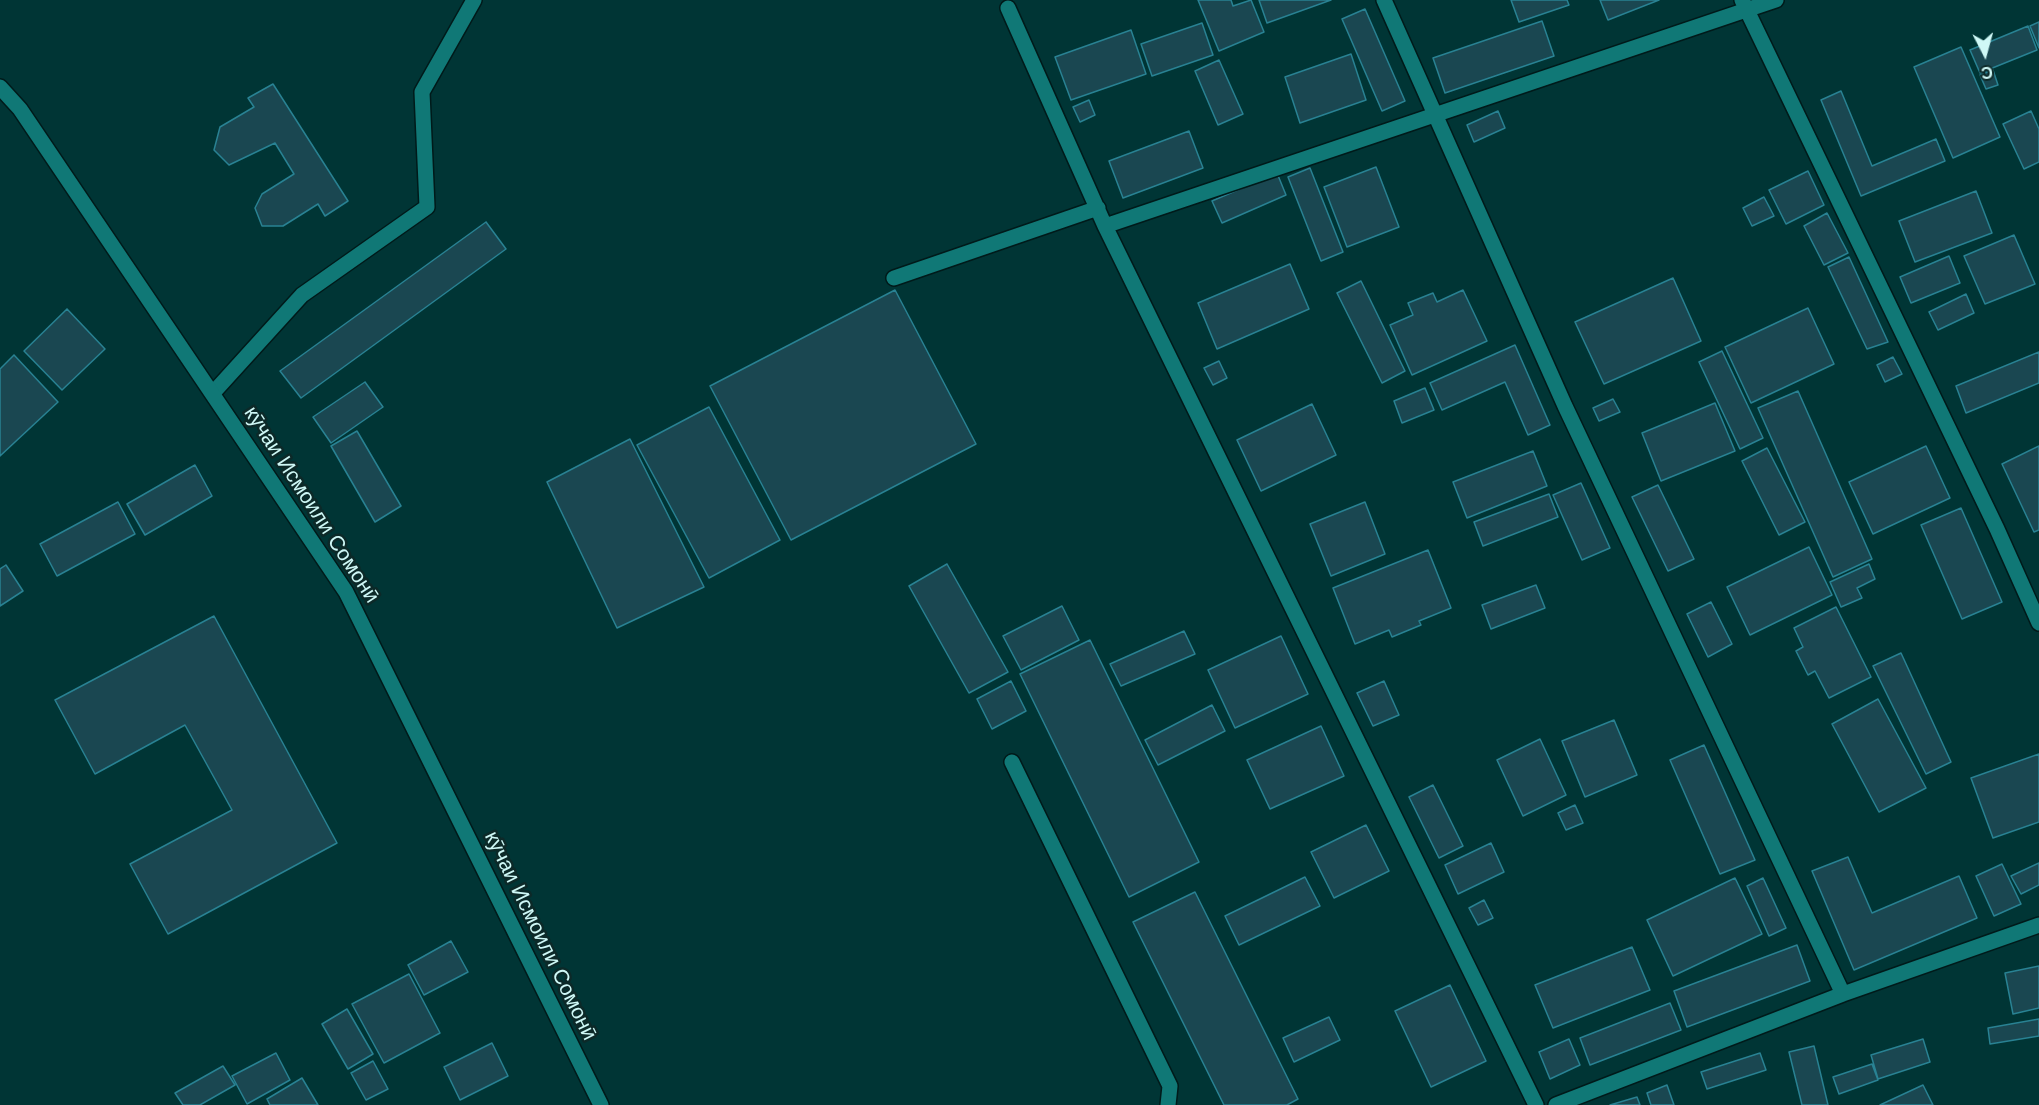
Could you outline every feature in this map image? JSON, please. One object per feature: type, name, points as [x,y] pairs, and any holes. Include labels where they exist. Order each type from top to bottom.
[{"type":"street","points":[[213,393],[302,295],[427,207],[422,92],[474,0]]},
{"type":"street","points":[[1384,0],[1565,406],[1843,994]]},
{"type":"street","points":[[1105,226],[1435,114],[1744,5],[1776,0]]},
{"type":"street","points":[[1744,5],[1992,518],[2039,623]]},
{"type":"street","points":[[1008,8],[1105,226],[1536,1105]]},
{"type":"street","name":"кӯчаи Исмоили Сомонӣ","points":[[0,87],[20,109],[346,592],[601,1105]]},
{"type":"street","points":[[894,278],[1098,208]]},
{"type":"street","points":[[1012,762],[1170,1086],[1168,1105]]},
{"type":"street","points":[[1556,1105],[1843,994],[2039,925]]},
{"type":"building","points":[[1198,0],[1231,0],[1233,6],[1251,0],[1264,32],[1219,51]]},
{"type":"building","points":[[1259,0],[1331,0],[1267,23]]},
{"type":"building","points":[[1511,0],[1567,0],[1569,5],[1519,22]]},
{"type":"building","points":[[1600,0],[1659,0],[1608,20]]},
{"type":"building","points":[[1365,9],[1405,101],[1382,111],[1342,19]]},
{"type":"building","points":[[1542,21],[1554,56],[1445,93],[1433,58]]},
{"type":"building","points":[[2039,22],[2039,48],[2030,26]]},
{"type":"building","points":[[1202,23],[1213,55],[1152,76],[1141,44]]},
{"type":"building","points":[[2028,26],[2037,50],[1980,73],[1970,50]]},
{"type":"building","points":[[1131,30],[1146,74],[1071,100],[1055,57]]},
{"type":"building","points":[[1961,47],[2000,137],[1953,158],[1914,67]]},
{"type":"building","points":[[1351,54],[1366,100],[1300,123],[1285,77]]},
{"type":"building","points":[[1219,60],[1243,114],[1218,125],[1195,71]]},
{"type":"building","points":[[1993,70],[1998,85],[1986,89],[1980,75]]},
{"type":"building","points":[[273,84],[348,201],[325,216],[318,204],[283,226],[262,226],[255,208],[262,194],[294,174],[275,143],[229,165],[214,150],[220,127],[254,107],[248,98]]},
{"type":"building","points":[[1841,91],[1872,166],[1936,139],[1945,161],[1861,196],[1821,100]]},
{"type":"building","points":[[1089,100],[1095,115],[1080,122],[1073,107]]},
{"type":"building","points":[[1498,111],[1505,128],[1474,142],[1467,125]]},
{"type":"building","points":[[2031,111],[2039,129],[2039,162],[2024,169],[2003,124]]},
{"type":"building","points":[[1189,131],[1203,168],[1123,198],[1109,161]]},
{"type":"building","points":[[1376,167],[1399,227],[1347,247],[1324,187]]},
{"type":"building","points":[[1310,168],[1343,252],[1321,261],[1288,177]]},
{"type":"building","points":[[1808,171],[1824,205],[1786,224],[1769,190]]},
{"type":"building","points":[[1277,173],[1286,195],[1222,223],[1212,201]]},
{"type":"building","points":[[1976,191],[1992,233],[1915,262],[1899,221]]},
{"type":"building","points":[[1764,197],[1774,216],[1752,226],[1743,208]]},
{"type":"building","points":[[1827,213],[1848,253],[1824,265],[1804,226]]},
{"type":"building","points":[[486,222],[506,249],[301,398],[280,371]]},
{"type":"building","points":[[2014,235],[2035,284],[1985,304],[1964,256]]},
{"type":"building","points":[[1949,256],[1960,283],[1911,303],[1900,277]]},
{"type":"building","points":[[1849,257],[1888,342],[1867,349],[1828,267]]},
{"type":"building","points":[[1290,264],[1309,309],[1217,349],[1198,303]]},
{"type":"building","points":[[1673,278],[1701,341],[1604,384],[1575,322]]},
{"type":"building","points":[[1361,281],[1405,371],[1382,383],[1337,293]]},
{"type":"building","points":[[895,290],[976,444],[791,540],[710,386]]},
{"type":"building","points":[[1463,290],[1487,341],[1412,375],[1390,325],[1413,315],[1408,303],[1433,293],[1437,302]]},
{"type":"building","points":[[1966,294],[1974,313],[1938,330],[1929,312]]},
{"type":"building","points":[[1808,308],[1834,364],[1751,403],[1725,347]]},
{"type":"building","points":[[67,309],[105,349],[62,390],[24,351]]},
{"type":"building","points":[[1515,345],[1550,425],[1528,435],[1505,382],[1442,410],[1430,383]]},
{"type":"building","points":[[1722,351],[1763,438],[1740,449],[1699,362]]},
{"type":"building","points":[[2039,352],[2039,383],[1966,413],[1956,386]]},
{"type":"building","points":[[14,355],[58,402],[0,456],[0,369]]},
{"type":"building","points":[[1893,357],[1902,374],[1885,382],[1877,365]]},
{"type":"building","points":[[1219,361],[1227,378],[1213,385],[1204,368]]},
{"type":"building","points":[[365,382],[383,407],[331,443],[313,417]]},
{"type":"building","points":[[1425,388],[1434,410],[1402,423],[1394,401]]},
{"type":"building","points":[[1798,391],[1872,559],[1833,577],[1758,408]]},
{"type":"building","points":[[1613,399],[1620,412],[1599,421],[1593,408]]},
{"type":"building","points":[[1715,403],[1735,451],[1661,481],[1642,433]]},
{"type":"building","points":[[1312,404],[1336,455],[1261,491],[1237,440]]},
{"type":"building","points":[[709,407],[780,540],[709,578],[637,445]]},
{"type":"building","points":[[357,431],[401,506],[375,522],[331,446]]},
{"type":"building","points":[[630,439],[704,587],[617,628],[547,482]]},
{"type":"building","points":[[1926,446],[1950,498],[1873,534],[1849,482]]},
{"type":"building","points":[[2039,446],[2039,530],[2034,532],[2002,464]]},
{"type":"building","points":[[1767,448],[1805,522],[1779,535],[1742,461]]},
{"type":"building","points":[[1533,451],[1547,486],[1467,518],[1453,482]]},
{"type":"building","points":[[195,465],[212,496],[145,535],[127,504]]},
{"type":"building","points":[[1581,483],[1610,548],[1582,560],[1553,495]]},
{"type":"building","points":[[1658,485],[1694,559],[1668,571],[1632,497]]},
{"type":"building","points":[[1549,494],[1558,517],[1483,546],[1474,522]]},
{"type":"building","points":[[118,502],[135,534],[57,576],[40,544]]},
{"type":"building","points":[[1365,502],[1385,554],[1331,576],[1310,524]]},
{"type":"building","points":[[1961,508],[2002,602],[1962,619],[1921,525]]},
{"type":"building","points":[[1809,547],[1832,595],[1750,635],[1727,587]]},
{"type":"building","points":[[1428,550],[1451,608],[1419,621],[1421,625],[1392,637],[1389,630],[1355,644],[1333,588]]},
{"type":"building","points":[[947,564],[1008,672],[969,693],[909,586]]},
{"type":"building","points":[[1869,564],[1875,579],[1857,588],[1862,598],[1841,607],[1830,582]]},
{"type":"building","points":[[6,565],[23,591],[0,606],[0,569]]},
{"type":"building","points":[[1536,585],[1545,608],[1491,629],[1482,605]]},
{"type":"building","points":[[1711,602],[1732,644],[1708,657],[1687,614]]},
{"type":"building","points":[[1062,606],[1079,640],[1021,670],[1003,636]]},
{"type":"building","points":[[1836,607],[1871,677],[1829,698],[1815,671],[1808,675],[1796,651],[1803,647],[1794,628]]},
{"type":"building","points":[[214,616],[337,843],[168,934],[130,864],[232,810],[185,725],[95,774],[55,700]]},
{"type":"building","points":[[1184,631],[1195,654],[1121,686],[1110,664]]},
{"type":"building","points":[[1281,636],[1308,694],[1235,728],[1208,670]]},
{"type":"building","points":[[1090,640],[1199,862],[1129,897],[1020,674]]},
{"type":"building","points":[[1901,653],[1951,762],[1926,774],[1873,666]]},
{"type":"building","points":[[1011,681],[1026,711],[992,729],[977,699]]},
{"type":"building","points":[[1384,681],[1399,715],[1373,726],[1357,693]]},
{"type":"building","points":[[1878,699],[1926,788],[1879,812],[1832,724]]},
{"type":"building","points":[[1212,705],[1225,731],[1158,765],[1145,740]]},
{"type":"building","points":[[1614,720],[1637,775],[1585,797],[1562,741]]},
{"type":"building","points":[[1321,726],[1344,776],[1270,809],[1247,760]]},
{"type":"building","points":[[1540,739],[1566,795],[1523,816],[1497,760]]},
{"type":"building","points":[[1704,745],[1755,860],[1720,874],[1670,760]]},
{"type":"building","points":[[2039,754],[2039,822],[1993,838],[1971,778]]},
{"type":"building","points":[[1433,785],[1463,846],[1439,858],[1409,797]]},
{"type":"building","points":[[1575,805],[1583,823],[1566,830],[1558,813]]},
{"type":"building","points":[[1366,825],[1389,871],[1334,898],[1311,852]]},
{"type":"building","points":[[1491,843],[1504,872],[1458,894],[1445,865]]},
{"type":"building","points":[[1848,857],[1872,913],[1959,876],[1977,918],[1854,970],[1812,871]]},
{"type":"building","points":[[2039,863],[2039,885],[2021,894],[2011,876]]},
{"type":"building","points":[[2002,864],[2021,904],[1994,916],[1976,876]]},
{"type":"building","points":[[1305,877],[1320,906],[1239,945],[1225,916]]},
{"type":"building","points":[[1735,878],[1762,934],[1673,976],[1647,920]]},
{"type":"building","points":[[1763,878],[1786,928],[1769,936],[1747,886]]},
{"type":"building","points":[[1195,892],[1298,1099],[1287,1105],[1224,1105],[1133,922]]},
{"type":"building","points":[[1484,900],[1493,918],[1478,925],[1469,908]]},
{"type":"building","points":[[451,941],[468,972],[424,995],[408,965]]},
{"type":"building","points":[[1797,945],[1810,981],[1687,1027],[1674,991]]},
{"type":"building","points":[[1632,947],[1650,990],[1553,1028],[1535,985]]},
{"type":"building","points":[[2039,966],[2039,1008],[2013,1014],[2005,973]]},
{"type":"building","points":[[409,974],[440,1033],[384,1063],[352,1004]]},
{"type":"building","points":[[1450,985],[1486,1061],[1431,1087],[1395,1011]]},
{"type":"building","points":[[1670,1003],[1681,1030],[1590,1065],[1580,1038]]},
{"type":"building","points":[[347,1009],[373,1054],[348,1069],[322,1024]]},
{"type":"building","points":[[1329,1017],[1340,1040],[1294,1062],[1283,1038]]},
{"type":"building","points":[[2039,1019],[2039,1036],[1990,1044],[1988,1028]]},
{"type":"building","points":[[1569,1039],[1580,1065],[1550,1079],[1539,1052]]},
{"type":"building","points":[[1923,1039],[1930,1062],[1878,1079],[1871,1055]]},
{"type":"building","points":[[492,1043],[508,1076],[460,1100],[444,1067]]},
{"type":"building","points":[[1814,1046],[1828,1105],[1802,1105],[1789,1052]]},
{"type":"building","points":[[276,1053],[290,1080],[247,1104],[232,1076]]},
{"type":"building","points":[[1760,1053],[1766,1070],[1707,1089],[1701,1072]]},
{"type":"building","points":[[373,1061],[388,1089],[366,1100],[351,1073]]},
{"type":"building","points":[[1872,1064],[1878,1080],[1839,1094],[1833,1077]]},
{"type":"building","points":[[223,1066],[235,1085],[200,1105],[183,1105],[175,1093]]},
{"type":"building","points":[[302,1078],[318,1105],[270,1105],[267,1099]]},
{"type":"building","points":[[1667,1085],[1674,1105],[1651,1105],[1647,1093]]},
{"type":"building","points":[[1923,1085],[1933,1105],[1880,1105]]},
{"type":"building","points":[[1637,1097],[1640,1105],[1610,1105]]}]
